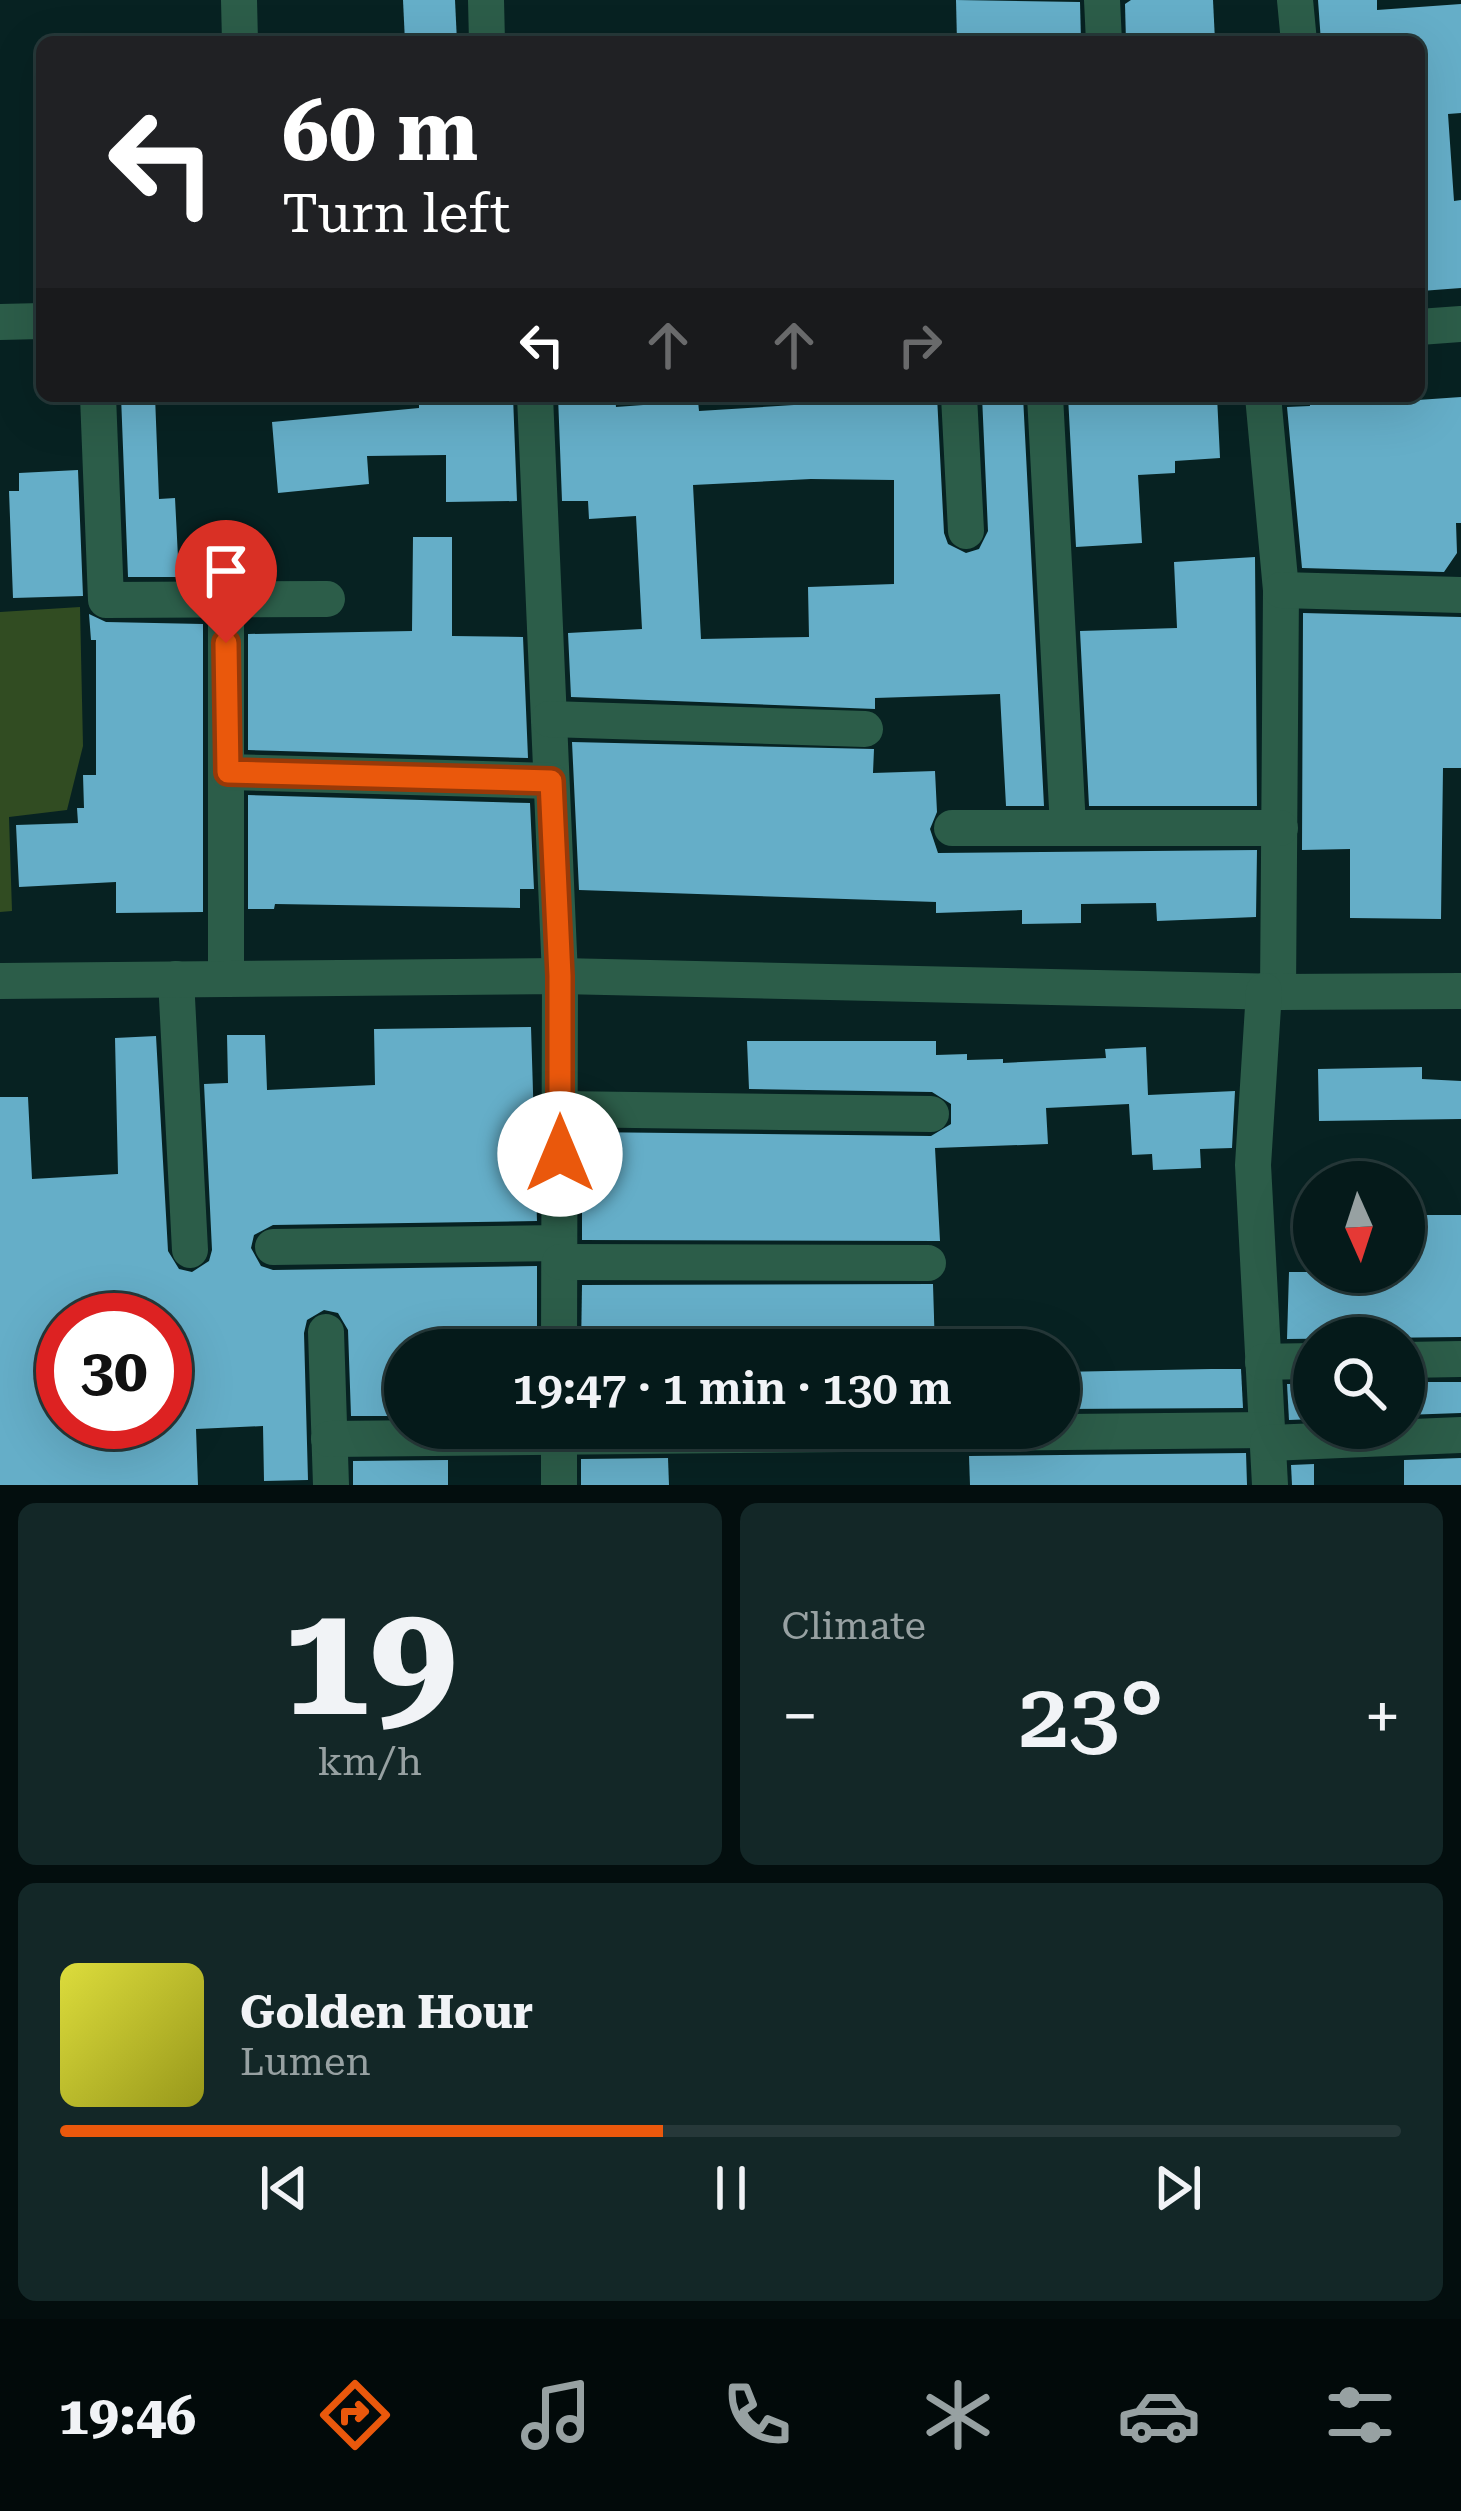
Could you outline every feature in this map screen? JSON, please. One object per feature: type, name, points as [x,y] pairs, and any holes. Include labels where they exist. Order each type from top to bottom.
[{"type":"street","points":[[239,0],[240,36]]},
{"type":"street","points":[[486,0],[488,36]]},
{"type":"street","points":[[1102,0],[1104,36]]},
{"type":"street","points":[[1295,0],[1298,36]]},
{"type":"street","points":[[0,322],[36,321]]},
{"type":"street","points":[[1425,326],[1461,323]]},
{"type":"street","points":[[98,402],[106,600],[327,599]]},
{"type":"street","points":[[535,402],[560,976],[559,1329]]},
{"type":"street","points":[[959,402],[966,531]]},
{"type":"street","points":[[1045,402],[1068,827]]},
{"type":"street","points":[[1264,402],[1281,590],[1280,828],[1271,992],[1253,1165],[1270,1485]]},
{"type":"street","points":[[1281,590],[1461,595]]},
{"type":"street","points":[[226,599],[226,980]]},
{"type":"street","points":[[549,719],[865,729]]},
{"type":"street","points":[[228,772],[551,781]]},
{"type":"street","points":[[952,828],[1280,828]]},
{"type":"street","points":[[0,981],[560,976],[1271,992],[1461,991]]},
{"type":"street","points":[[176,979],[190,1250]]},
{"type":"street","points":[[560,1109],[931,1114]]},
{"type":"street","points":[[273,1247],[928,1263]]},
{"type":"street","points":[[326,1331],[331,1485]]},
{"type":"street","points":[[1425,1360],[1461,1359]]},
{"type":"street","points":[[1263,1362],[1293,1361]]},
{"type":"street","points":[[1080,1436],[1461,1436]]},
{"type":"street","points":[[329,1439],[384,1438]]},
{"type":"street","points":[[559,1449],[559,1485]]},
{"type":"green space","points":[[80,607],[83,746],[67,810],[9,817],[12,911],[0,912],[0,612]]},
{"type":"building","points":[[403,0],[455,0],[457,36],[405,36]]},
{"type":"building","points":[[956,0],[1080,2],[1081,36],[957,36]]},
{"type":"building","points":[[1131,0],[1213,0],[1215,36],[1126,36],[1125,4]]},
{"type":"building","points":[[1318,0],[1377,0],[1377,10],[1461,4],[1461,113],[1448,114],[1454,201],[1461,200],[1461,288],[1425,291],[1425,36],[1321,36]]},
{"type":"building","points":[[1461,397],[1461,523],[1456,523],[1457,553],[1444,572],[1302,568],[1287,407],[1310,406],[1310,402],[1425,402]]},
{"type":"building","points":[[121,402],[155,402],[159,499],[175,498],[179,577],[128,577]]},
{"type":"building","points":[[419,402],[513,402],[517,501],[446,502],[446,455],[367,456],[369,484],[278,493],[272,422],[419,408]]},
{"type":"building","points":[[558,402],[616,402],[616,407],[698,402],[699,411],[842,402],[937,402],[944,533],[948,544],[966,553],[979,549],[988,531],[982,402],[1023,402],[1044,806],[1006,806],[1000,694],[875,698],[875,709],[571,697],[568,633],[642,629],[636,516],[589,519],[588,501],[562,501]],"holes":[[[894,480],[894,584],[808,587],[809,637],[701,639],[693,485]]]},
{"type":"building","points":[[1068,402],[1217,402],[1220,458],[1175,461],[1175,473],[1138,475],[1142,543],[1076,547]]},
{"type":"building","points":[[78,470],[83,596],[13,598],[9,491],[19,491],[19,473]]},
{"type":"building","points":[[413,537],[452,537],[452,636],[523,637],[528,758],[248,750],[248,634],[412,631]]},
{"type":"building","points":[[1255,557],[1257,806],[1089,806],[1080,631],[1177,628],[1174,562]]},
{"type":"building","points":[[1303,613],[1461,617],[1461,768],[1443,768],[1441,919],[1350,918],[1350,849],[1302,850]]},
{"type":"building","points":[[89,614],[106,622],[203,624],[203,912],[116,913],[116,882],[19,887],[16,825],[78,823],[77,808],[84,808],[83,775],[96,775],[96,640],[91,640]]},
{"type":"building","points":[[572,742],[874,749],[873,773],[935,771],[937,812],[930,829],[938,853],[1257,850],[1256,917],[1157,921],[1156,903],[1081,904],[1081,923],[1022,924],[1022,910],[936,913],[936,902],[579,890]]},
{"type":"building","points":[[248,795],[530,803],[534,889],[520,889],[520,908],[275,904],[274,909],[248,909]]},
{"type":"building","points":[[531,1027],[537,1221],[273,1225],[254,1235],[251,1248],[261,1266],[273,1270],[537,1266],[537,1329],[384,1329],[384,1416],[351,1416],[348,1330],[338,1313],[324,1310],[307,1320],[308,1480],[264,1481],[263,1426],[196,1429],[198,1485],[0,1485],[0,1097],[28,1097],[32,1179],[118,1174],[115,1038],[156,1036],[168,1251],[179,1269],[192,1272],[209,1261],[212,1250],[204,1084],[228,1083],[227,1035],[265,1035],[267,1090],[375,1085],[374,1029]]},
{"type":"building","points":[[747,1041],[936,1041],[936,1055],[967,1054],[967,1060],[1003,1059],[1003,1063],[1106,1058],[1105,1049],[1146,1047],[1148,1095],[1235,1091],[1232,1148],[1200,1149],[1201,1168],[1153,1170],[1152,1154],[1132,1155],[1129,1104],[1046,1108],[1048,1144],[935,1148],[940,1241],[582,1240],[582,1132],[931,1136],[951,1124],[951,1104],[932,1092],[749,1089]]},
{"type":"building","points":[[1422,1067],[1422,1079],[1461,1081],[1461,1119],[1319,1121],[1318,1069]]},
{"type":"building","points":[[1425,1215],[1461,1215],[1461,1337],[1425,1337],[1425,1317],[1293,1317],[1293,1339],[1287,1339],[1289,1272],[1293,1272],[1293,1293],[1425,1293]]},
{"type":"building","points":[[933,1284],[934,1329],[581,1329],[582,1285]]},
{"type":"building","points":[[1241,1369],[1243,1408],[1080,1409],[1080,1372]]},
{"type":"building","points":[[1425,1382],[1461,1382],[1461,1413],[1425,1414]]},
{"type":"building","points":[[1287,1384],[1293,1384],[1293,1420],[1289,1420]]},
{"type":"building","points":[[1246,1453],[1247,1485],[970,1485],[969,1456]]},
{"type":"building","points":[[668,1458],[669,1485],[581,1485],[581,1459]]},
{"type":"building","points":[[1461,1458],[1461,1485],[1404,1485],[1404,1460]]},
{"type":"building","points":[[448,1460],[448,1485],[353,1485],[353,1461]]},
{"type":"building","points":[[1314,1464],[1314,1485],[1292,1485],[1291,1465]]},
{"type":"route","points":[[226,643],[228,772],[551,781],[560,976],[560,1154]]}]
